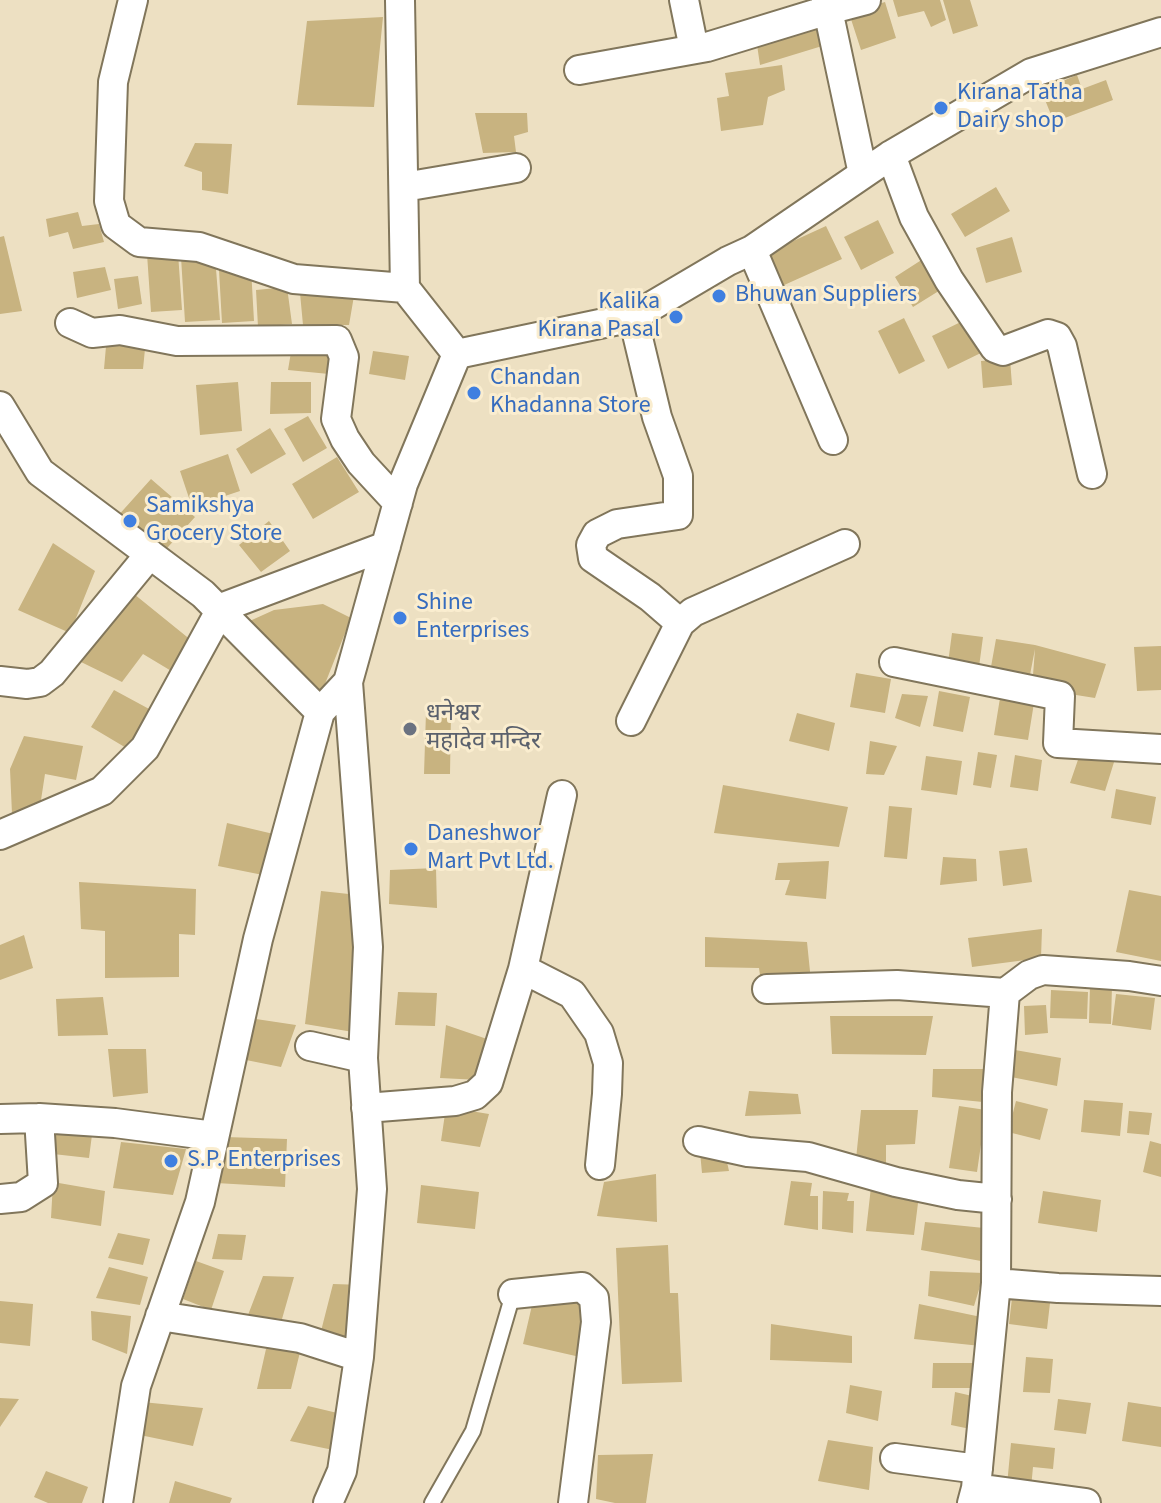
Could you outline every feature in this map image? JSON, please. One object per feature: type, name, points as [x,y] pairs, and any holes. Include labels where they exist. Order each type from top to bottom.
[{"type":"street","points":[[133,0],[113,82],[109,201],[116,225],[139,242],[199,247],[294,279],[405,288]]},
{"type":"street","points":[[400,0],[405,288],[457,354]]},
{"type":"street","points":[[684,0],[694,49]]},
{"type":"street","points":[[579,70],[694,49],[827,5],[866,0]]},
{"type":"street","points":[[827,5],[863,174]]},
{"type":"street","points":[[457,354],[633,317],[752,250],[891,155],[1031,73],[1161,32]]},
{"type":"street","points":[[891,155],[914,217],[949,280],[995,348],[1003,351],[1048,334],[1057,337],[1062,346],[1092,474]]},
{"type":"street","points":[[404,187],[516,168]]},
{"type":"street","points":[[752,250],[833,440]]},
{"type":"street","points":[[633,317],[657,417],[678,476],[678,515],[617,524],[597,534],[591,545],[593,558],[650,597],[680,623]]},
{"type":"street","points":[[70,323],[92,333],[120,330],[177,341],[337,340],[344,357],[336,419],[361,463],[398,503]]},
{"type":"street","points":[[328,1503],[342,1471],[359,1357],[372,1189],[363,1058],[368,947],[348,682],[403,484],[457,354]]},
{"type":"street","points":[[0,406],[40,472],[203,594],[320,712]]},
{"type":"street","points":[[631,721],[680,623],[693,612],[845,544]]},
{"type":"street","points":[[0,835],[102,791],[145,748],[219,610],[386,546]]},
{"type":"street","points":[[0,681],[40,682],[52,673],[150,554]]},
{"type":"street","points":[[894,662],[1060,696],[1058,743],[1161,749]]},
{"type":"street","points":[[118,1503],[136,1386],[200,1202],[258,939],[320,712],[348,682]]},
{"type":"street","points":[[366,1108],[455,1101],[475,1095],[488,1083],[523,969],[562,795]]},
{"type":"street","points":[[523,969],[572,994],[599,1033],[608,1063],[600,1165]]},
{"type":"street","points":[[767,989],[897,985],[1005,993],[1029,975],[1043,970],[1161,981]]},
{"type":"street","points":[[976,1487],[996,1283],[997,1092],[1005,993]]},
{"type":"street","points":[[310,1046],[363,1058]]},
{"type":"street","points":[[0,1199],[21,1197],[43,1183],[39,1118]]},
{"type":"street","points":[[0,1119],[115,1123],[214,1136]]},
{"type":"street","points":[[698,1141],[748,1152],[808,1157],[958,1195],[997,1199]]},
{"type":"street","points":[[996,1283],[1161,1291]]},
{"type":"street","points":[[513,1294],[582,1287],[594,1298],[596,1322],[573,1503]]},
{"type":"street","points":[[160,1316],[300,1338],[359,1357]]},
{"type":"street","points":[[895,1458],[976,1487],[1086,1503]]},
{"type":"lane","points":[[432,1503],[473,1431],[513,1294]]},
{"type":"building","points":[[893,0],[940,0],[946,20],[931,27],[924,11],[898,17]]},
{"type":"building","points":[[943,0],[970,0],[978,26],[953,34]]},
{"type":"building","points":[[885,2],[896,38],[861,50],[849,13]]},
{"type":"building","points":[[383,17],[374,107],[297,105],[307,21]]},
{"type":"building","points":[[822,18],[832,43],[760,65],[756,38]]},
{"type":"building","points":[[782,65],[785,90],[768,97],[763,125],[721,131],[717,98],[729,96],[725,73]]},
{"type":"building","points":[[1077,75],[1082,89],[1106,80],[1113,100],[1054,122],[1041,90]]},
{"type":"building","points":[[475,113],[527,113],[528,132],[514,136],[516,152],[483,153]]},
{"type":"building","points":[[195,143],[232,144],[228,194],[202,190],[202,172],[184,166]]},
{"type":"building","points":[[996,187],[1010,211],[965,237],[951,214]]},
{"type":"building","points":[[78,212],[82,226],[99,224],[104,242],[73,249],[68,232],[49,237],[46,219]]},
{"type":"building","points":[[878,220],[894,253],[861,270],[844,237]]},
{"type":"building","points":[[826,226],[842,259],[782,286],[767,253]]},
{"type":"building","points":[[4,236],[22,311],[0,314],[0,237]]},
{"type":"building","points":[[1012,237],[1022,272],[986,283],[976,248]]},
{"type":"building","points":[[178,253],[182,310],[151,312],[147,254]]},
{"type":"building","points":[[215,256],[220,320],[185,322],[181,257]]},
{"type":"building","points":[[923,259],[942,289],[913,307],[895,277]]},
{"type":"building","points":[[105,267],[111,290],[77,298],[73,272]]},
{"type":"building","points":[[251,268],[254,321],[222,323],[219,270]]},
{"type":"building","points":[[138,276],[142,304],[118,309],[114,279]]},
{"type":"building","points":[[287,287],[292,324],[258,327],[256,290]]},
{"type":"building","points":[[355,290],[349,325],[303,325],[300,293]]},
{"type":"building","points":[[971,317],[987,350],[948,369],[932,336]]},
{"type":"building","points":[[904,318],[925,361],[899,374],[878,331]]},
{"type":"building","points":[[107,335],[146,339],[143,369],[104,369]]},
{"type":"building","points":[[292,346],[331,349],[329,374],[288,370]]},
{"type":"building","points":[[373,351],[409,356],[405,380],[369,374]]},
{"type":"building","points":[[1010,359],[1012,385],[983,388],[981,361]]},
{"type":"building","points":[[238,382],[242,431],[200,435],[196,385]]},
{"type":"building","points":[[271,382],[311,382],[311,413],[270,414]]},
{"type":"building","points":[[308,416],[327,448],[303,462],[284,429]]},
{"type":"building","points":[[270,428],[286,454],[251,474],[236,449]]},
{"type":"building","points":[[228,454],[240,491],[192,507],[180,471]]},
{"type":"building","points":[[337,457],[359,492],[313,519],[292,484]]},
{"type":"building","points":[[151,479],[195,517],[160,556],[116,518]]},
{"type":"building","points":[[269,521],[290,551],[261,572],[239,545]]},
{"type":"building","points":[[53,543],[95,571],[70,633],[18,610]]},
{"type":"building","points":[[134,594],[197,645],[173,672],[143,654],[122,682],[81,662]]},
{"type":"building","points":[[323,604],[351,618],[321,694],[243,624],[274,610]]},
{"type":"building","points":[[952,633],[983,637],[979,667],[948,663]]},
{"type":"building","points":[[996,639],[1035,645],[1106,664],[1095,698],[1032,688],[1035,649],[1028,685],[989,678]]},
{"type":"building","points":[[1161,646],[1161,690],[1137,691],[1134,647]]},
{"type":"building","points":[[856,673],[891,679],[885,713],[850,707]]},
{"type":"building","points":[[114,690],[151,710],[128,749],[91,727]]},
{"type":"building","points":[[939,691],[970,697],[963,732],[933,726]]},
{"type":"building","points":[[902,694],[928,696],[920,727],[895,718]]},
{"type":"building","points":[[1000,698],[1034,703],[1028,740],[994,735]]},
{"type":"building","points":[[426,712],[451,713],[450,774],[424,774]]},
{"type":"building","points":[[797,713],[835,723],[829,751],[789,741]]},
{"type":"building","points":[[24,736],[83,746],[76,780],[45,774],[39,813],[12,814],[10,769]]},
{"type":"building","points":[[870,741],[897,746],[884,775],[866,774]]},
{"type":"building","points":[[978,752],[997,755],[991,788],[973,785]]},
{"type":"building","points":[[1080,754],[1115,759],[1105,791],[1070,783]]},
{"type":"building","points":[[1015,755],[1042,760],[1038,791],[1010,787]]},
{"type":"building","points":[[926,756],[962,761],[957,795],[921,790]]},
{"type":"building","points":[[723,785],[848,807],[839,847],[714,833]]},
{"type":"building","points":[[1116,789],[1156,797],[1151,825],[1111,818]]},
{"type":"building","points":[[889,806],[912,808],[907,859],[884,857]]},
{"type":"building","points":[[227,823],[282,836],[268,876],[218,866]]},
{"type":"building","points":[[1027,848],[1032,882],[1003,886],[999,851]]},
{"type":"building","points":[[943,857],[976,859],[977,881],[940,885]]},
{"type":"building","points":[[829,861],[826,899],[785,895],[790,880],[775,880],[778,863]]},
{"type":"building","points":[[436,868],[437,908],[389,904],[390,870]]},
{"type":"building","points":[[79,882],[196,889],[195,935],[179,934],[179,977],[105,978],[105,931],[81,929]]},
{"type":"building","points":[[1129,890],[1161,896],[1161,961],[1116,952]]},
{"type":"building","points":[[321,891],[358,895],[359,1033],[305,1024]]},
{"type":"building","points":[[1042,929],[1041,958],[972,967],[968,938]]},
{"type":"building","points":[[24,935],[33,968],[0,980],[0,945]]},
{"type":"building","points":[[705,937],[807,942],[811,981],[761,982],[759,968],[705,967]]},
{"type":"building","points":[[1090,985],[1112,985],[1111,1024],[1089,1023]]},
{"type":"building","points":[[1051,990],[1088,992],[1087,1019],[1050,1018]]},
{"type":"building","points":[[398,992],[437,993],[435,1026],[395,1025]]},
{"type":"building","points":[[1116,994],[1155,998],[1151,1030],[1112,1025]]},
{"type":"building","points":[[103,997],[108,1035],[58,1036],[56,999]]},
{"type":"building","points":[[1046,1005],[1048,1033],[1025,1035],[1024,1006]]},
{"type":"building","points":[[830,1016],[933,1016],[926,1055],[832,1054]]},
{"type":"building","points":[[256,1019],[296,1025],[281,1067],[241,1059]]},
{"type":"building","points":[[446,1025],[487,1039],[480,1080],[440,1078]]},
{"type":"building","points":[[108,1049],[146,1049],[148,1093],[113,1097]]},
{"type":"building","points":[[1015,1050],[1061,1058],[1057,1086],[1011,1077]]},
{"type":"building","points":[[933,1069],[984,1069],[983,1102],[932,1097]]},
{"type":"building","points":[[749,1091],[798,1094],[801,1114],[745,1116]]},
{"type":"building","points":[[1084,1100],[1123,1103],[1120,1136],[1081,1132]]},
{"type":"building","points":[[1016,1101],[1048,1109],[1040,1140],[1008,1132]]},
{"type":"building","points":[[959,1106],[986,1110],[977,1172],[949,1168]]},
{"type":"building","points":[[446,1107],[489,1114],[480,1147],[441,1141]]},
{"type":"building","points":[[861,1110],[918,1110],[915,1144],[886,1145],[886,1171],[855,1169]]},
{"type":"building","points":[[1129,1111],[1152,1113],[1149,1135],[1127,1133]]},
{"type":"building","points":[[56,1125],[93,1127],[89,1158],[53,1154]]},
{"type":"building","points":[[225,1137],[287,1139],[285,1187],[216,1183]]},
{"type":"building","points":[[1150,1141],[1161,1144],[1161,1177],[1143,1172]]},
{"type":"building","points":[[121,1142],[186,1149],[173,1195],[113,1188]]},
{"type":"building","points":[[700,1152],[725,1153],[729,1171],[702,1173]]},
{"type":"building","points":[[656,1174],[657,1222],[597,1216],[604,1182]]},
{"type":"building","points":[[791,1181],[812,1183],[810,1196],[818,1196],[818,1230],[784,1225]]},
{"type":"building","points":[[53,1182],[105,1191],[101,1226],[51,1218]]},
{"type":"building","points":[[421,1185],[479,1192],[475,1229],[417,1223]]},
{"type":"building","points":[[871,1187],[919,1195],[914,1235],[866,1231]]},
{"type":"building","points":[[823,1191],[849,1193],[847,1201],[854,1201],[853,1233],[822,1229]]},
{"type":"building","points":[[1043,1191],[1101,1200],[1097,1232],[1038,1223]]},
{"type":"building","points":[[925,1222],[984,1228],[981,1261],[921,1250]]},
{"type":"building","points":[[118,1233],[150,1239],[143,1265],[108,1258]]},
{"type":"building","points":[[218,1234],[246,1235],[242,1260],[212,1259]]},
{"type":"building","points":[[668,1245],[670,1293],[678,1293],[682,1382],[622,1384],[616,1248]]},
{"type":"building","points":[[196,1261],[224,1271],[211,1310],[183,1299]]},
{"type":"building","points":[[109,1267],[148,1277],[140,1305],[96,1298]]},
{"type":"building","points":[[930,1271],[984,1273],[974,1306],[928,1296]]},
{"type":"building","points":[[263,1276],[294,1277],[282,1319],[248,1315]]},
{"type":"building","points":[[333,1284],[364,1285],[354,1337],[320,1335]]},
{"type":"building","points":[[1012,1298],[1050,1303],[1047,1329],[1009,1324]]},
{"type":"building","points":[[589,1299],[580,1357],[523,1344],[533,1301]]},
{"type":"building","points":[[0,1301],[33,1304],[30,1346],[0,1343]]},
{"type":"building","points":[[919,1304],[986,1318],[981,1346],[914,1339]]},
{"type":"building","points":[[91,1311],[131,1316],[127,1354],[92,1340]]},
{"type":"building","points":[[771,1324],[852,1336],[852,1363],[770,1360]]},
{"type":"building","points":[[301,1348],[291,1389],[257,1389],[266,1349]]},
{"type":"building","points":[[1026,1357],[1053,1359],[1050,1393],[1023,1392]]},
{"type":"building","points":[[933,1363],[984,1363],[983,1388],[932,1388]]},
{"type":"building","points":[[850,1385],[882,1391],[878,1421],[846,1413]]},
{"type":"building","points":[[955,1392],[981,1398],[980,1431],[951,1425]]},
{"type":"building","points":[[0,1398],[19,1399],[0,1427]]},
{"type":"building","points":[[1058,1399],[1091,1403],[1086,1434],[1054,1430]]},
{"type":"building","points":[[142,1402],[203,1408],[193,1446],[135,1434]]},
{"type":"building","points":[[1128,1402],[1161,1407],[1161,1447],[1122,1441]]},
{"type":"building","points":[[308,1406],[350,1416],[338,1451],[290,1441]]},
{"type":"building","points":[[828,1440],[873,1447],[869,1490],[818,1481]]},
{"type":"building","points":[[1011,1443],[1055,1448],[1053,1469],[1033,1467],[1031,1488],[1007,1485]]},
{"type":"building","points":[[653,1454],[646,1503],[615,1503],[596,1499],[598,1455]]},
{"type":"building","points":[[46,1471],[88,1487],[82,1503],[48,1503],[34,1497]]},
{"type":"building","points":[[175,1481],[232,1498],[230,1503],[169,1503]]},
{"type":"place","name":"Kirana Tatha Dairy shop","points":[[941,108]]},
{"type":"place","name":"Bhuwan Suppliers","points":[[719,296]]},
{"type":"place","name":"Kalika Kirana Pasal","points":[[676,317]]},
{"type":"place","name":"Chandan Khadanna Store","points":[[474,393]]},
{"type":"place","name":"Samikshya Grocery Store","points":[[130,521]]},
{"type":"place","name":"Shine Enterprises","points":[[400,618]]},
{"type":"place","name":"धनेश्वर महादेव मन्दिर","points":[[410,729]]},
{"type":"place","name":"Daneshwor Mart Pvt Ltd.","points":[[411,849]]},
{"type":"place","name":"S.P. Enterprises","points":[[171,1161]]}]
